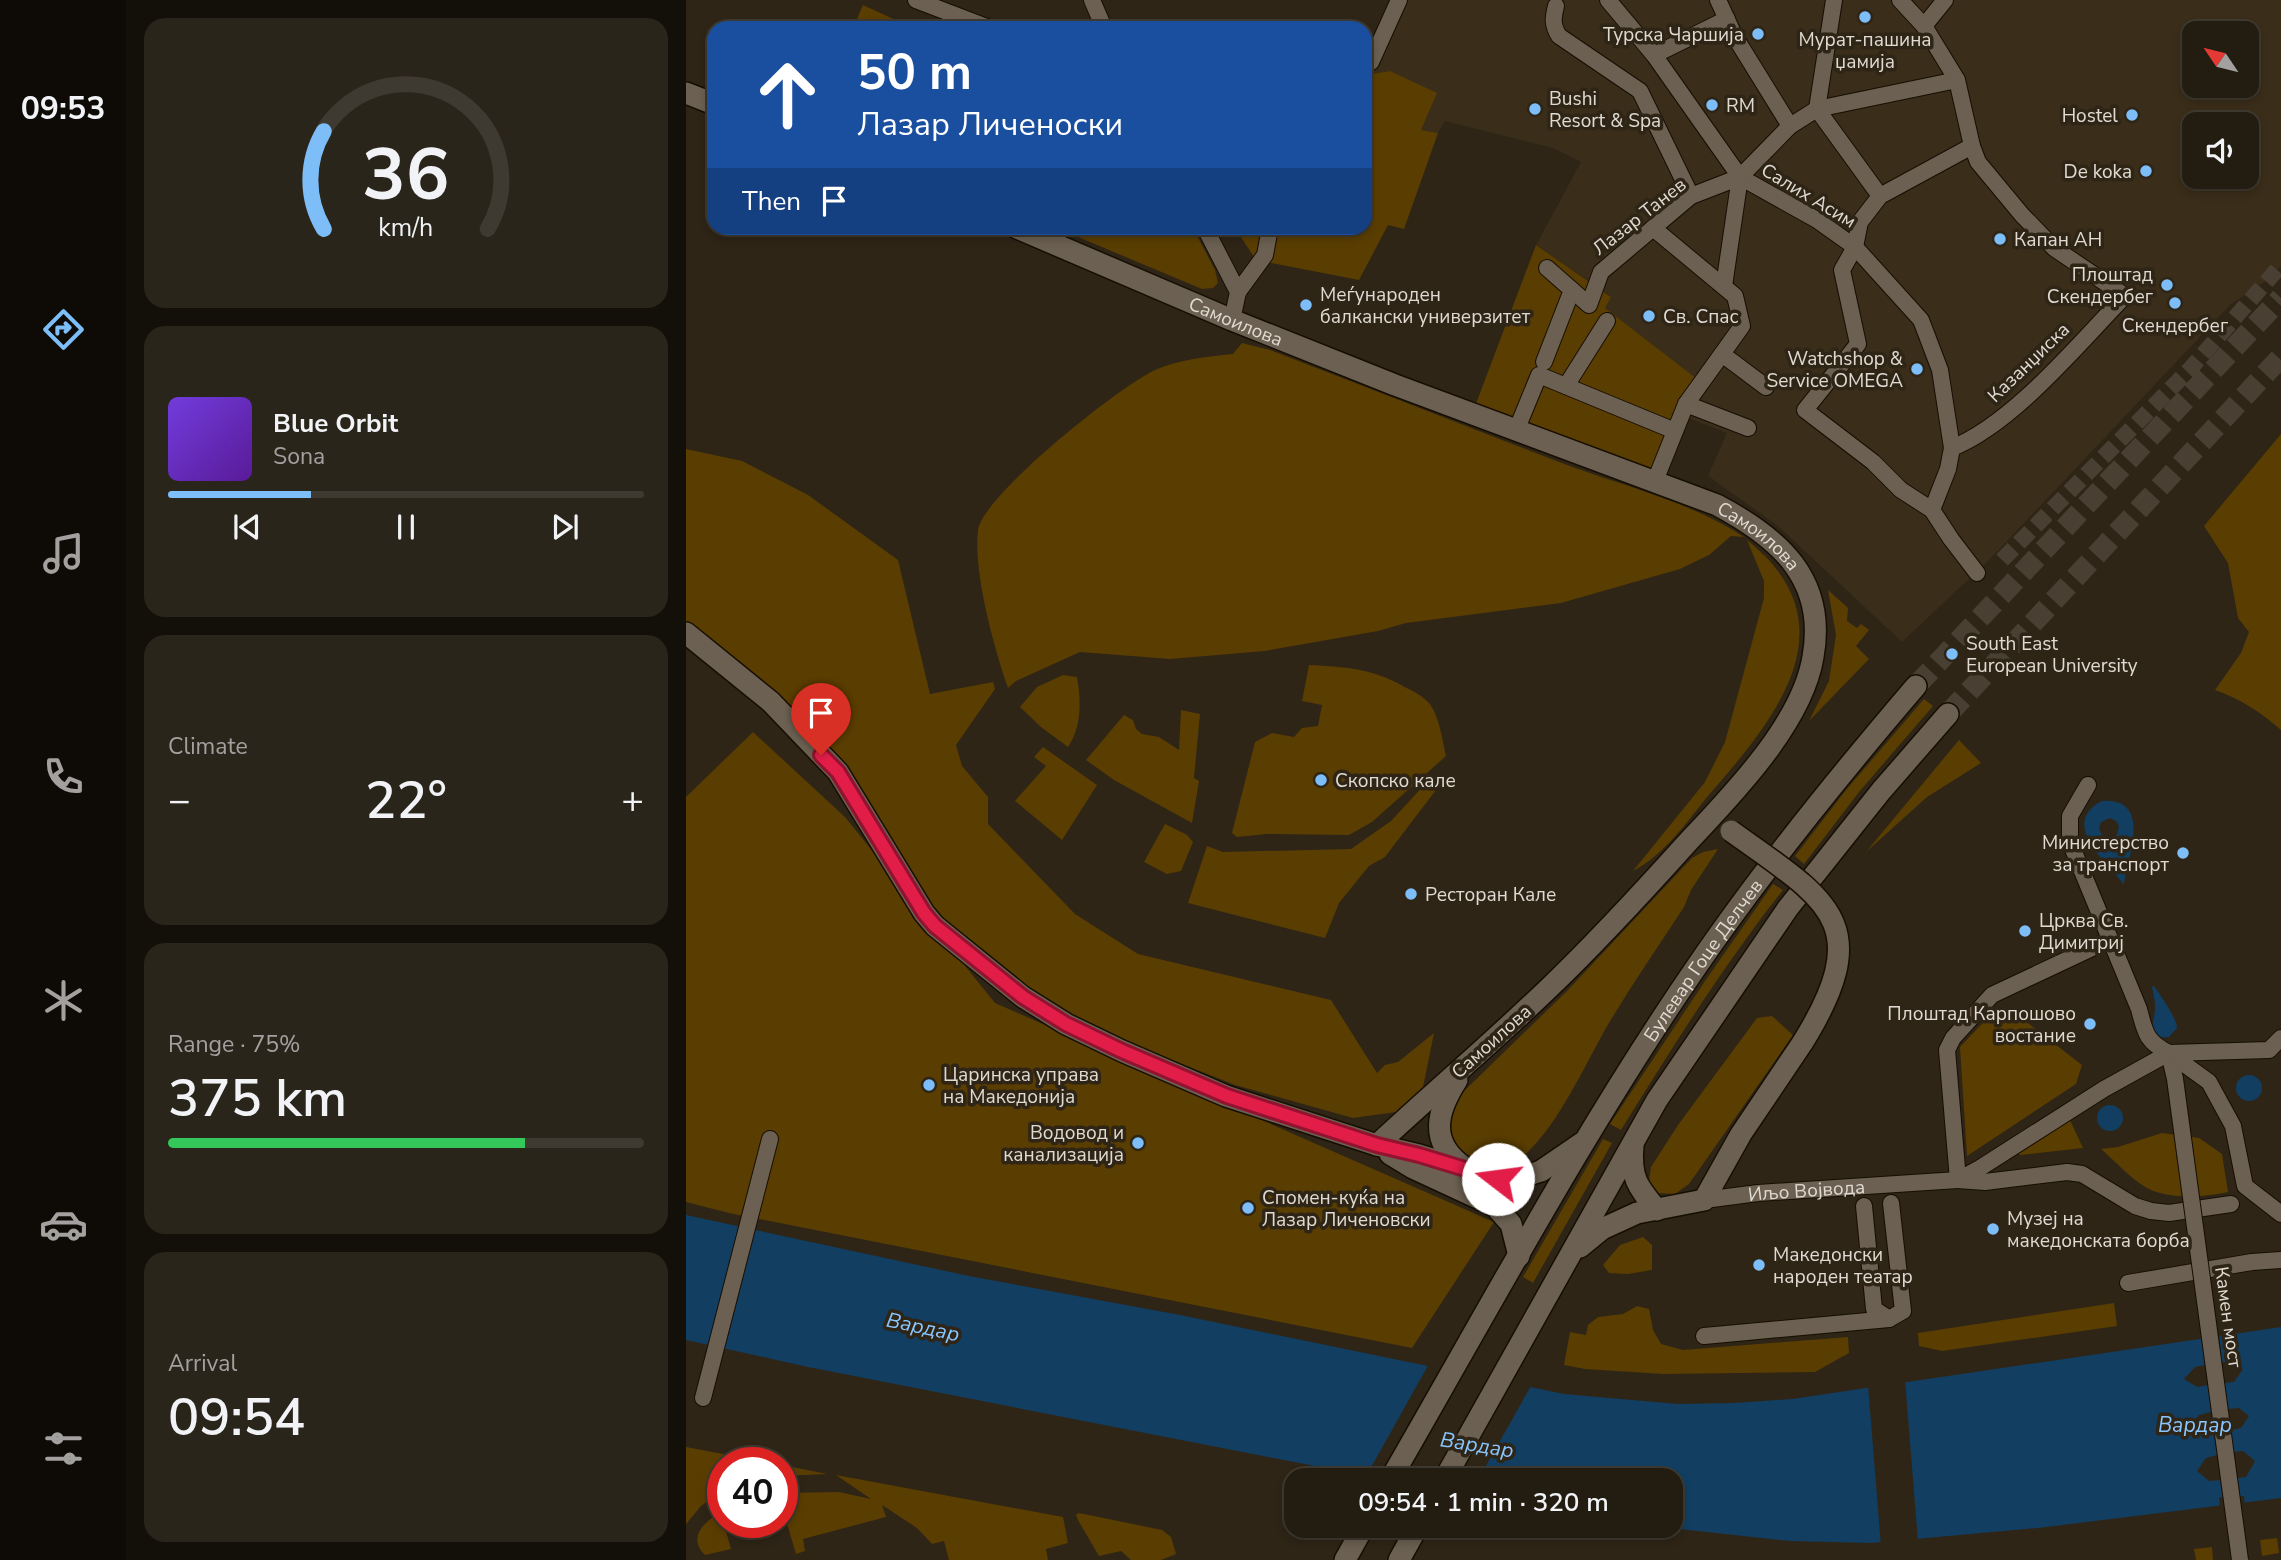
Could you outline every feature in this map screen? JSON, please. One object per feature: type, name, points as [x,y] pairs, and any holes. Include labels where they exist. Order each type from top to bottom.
[{"type":"street","points":[[916,0],[971,21]]},
{"type":"street","points":[[1092,0],[1101,21]]},
{"type":"street","points":[[1372,54],[1399,0]]},
{"type":"street","points":[[1608,0],[1654,55],[1740,177],[1724,286]]},
{"type":"street","points":[[1718,0],[1735,37],[1790,126]]},
{"type":"street","points":[[1834,0],[1817,109],[1880,196]]},
{"type":"street","points":[[1900,0],[1924,26],[1957,80],[1972,146],[1880,196],[1860,222],[1855,247],[1842,270],[1858,344],[1805,410],[1873,462],[1901,490],[1932,510],[1977,573]]},
{"type":"street","points":[[1924,26],[1945,0]]},
{"type":"street","points":[[1557,2],[1554,29],[1559,36],[1640,92],[1691,196]]},
{"type":"street","points":[[1654,55],[1727,19]]},
{"type":"street","points":[[1640,92],[1667,75]]},
{"type":"street","name":"Лазар Танев","points":[[1572,290],[1589,305],[1601,272],[1691,196],[1740,177],[1790,126],[1817,109],[1957,80]]},
{"type":"street","points":[[686,93],[707,101]]},
{"type":"street","name":"Казанџиска","points":[[1952,448],[1972,440],[2016,407],[2125,296],[2054,247],[2022,215],[1978,162],[1972,146]]},
{"type":"street","name":"Салих Асим","points":[[1740,177],[1817,220],[1855,247],[1921,320],[1940,370],[1952,448],[1948,469],[1932,510]]},
{"type":"street","points":[[1653,228],[1735,296],[1742,326],[1686,404],[1655,481]]},
{"type":"street","name":"Самоилова","points":[[1033,235],[1233,320],[1516,431],[1717,505],[1769,537],[1797,567],[1812,609],[1815,631],[1813,656],[1797,704],[1769,747],[1712,817],[1624,913],[1548,989],[1377,1145]]},
{"type":"street","points":[[1209,235],[1238,292]]},
{"type":"street","points":[[1233,320],[1238,292],[1265,254],[1269,235]]},
{"type":"street","points":[[1544,362],[1572,290],[1547,268]]},
{"type":"street","points":[[1566,386],[1607,321]]},
{"type":"street","points":[[1722,355],[1766,387]]},
{"type":"street","points":[[1516,431],[1539,375],[1675,431]]},
{"type":"street","points":[[1686,404],[1748,428]]},
{"type":"street","points":[[686,633],[771,702],[838,772],[924,913],[935,926],[1017,992],[1066,1024],[1227,1096],[1377,1145],[1498,1179],[1518,1178],[1541,1171],[1582,1143]]},
{"type":"street","name":"Булевар Гоце Делчев","points":[[1397,1468],[1582,1143],[1689,976],[1833,783],[1916,686]]},
{"type":"street","name":"Булевар Гоце Делчев","points":[[1451,1468],[1559,1278],[1633,1140],[1692,1046],[1788,908],[1865,811],[1948,714]]},
{"type":"street","points":[[2088,785],[2070,816],[2070,842],[2139,1009],[2145,1032],[2154,1045],[2209,1082],[2233,1126],[2245,1186],[2281,1214]]},
{"type":"street","points":[[1704,1200],[1741,1134],[1817,1020],[1836,976],[1839,949],[1835,925],[1827,909],[1811,890],[1712,817]]},
{"type":"street","points":[[1958,1180],[1947,1050],[1953,1038],[1992,995],[2109,940]]},
{"type":"street","points":[[2169,1053],[2269,1050],[2281,1038]]},
{"type":"street","points":[[1472,1172],[1448,1152],[1441,1142],[1439,1129],[1442,1105],[1478,1053]]},
{"type":"street","name":"Камен мост","points":[[2169,1053],[2175,1079],[2240,1560]]},
{"type":"street","name":"Иљо Војвода","points":[[1958,1180],[2104,1089],[2169,1053]]},
{"type":"street","points":[[703,1398],[769,1139]]},
{"type":"street","points":[[1633,1140],[1633,1176],[1657,1210]]},
{"type":"street","points":[[1377,1145],[1413,1168],[1495,1206],[1511,1224],[1519,1256]]},
{"type":"street","name":"Иљо Војвода","points":[[1572,1252],[1602,1229],[1637,1213],[1758,1193],[1958,1180],[1985,1182],[2067,1172],[2082,1174],[2135,1206],[2151,1211],[2169,1213],[2231,1204]]},
{"type":"street","points":[[1704,1336],[1889,1319],[1903,1311],[1891,1203]]},
{"type":"street","points":[[1864,1206],[1874,1309],[1889,1319]]},
{"type":"street","points":[[2128,1283],[2252,1262],[2281,1260]]},
{"type":"street","points":[[1345,1560],[1357,1538]]},
{"type":"street","points":[[1399,1560],[1411,1538]]},
{"type":"shaded area","points":[[1394,0],[2281,0],[2281,266],[2269,279],[2231,304],[1989,560],[1902,642],[1778,526],[1708,476],[1727,433],[1686,417],[1676,363],[1604,308],[1611,296],[1536,245],[1581,162],[1553,148],[1445,121],[1438,133],[1421,130],[1390,71],[1372,74],[1372,52]]},
{"type":"shaded area","points":[[863,5],[898,21],[856,21]]},
{"type":"shaded area","points":[[1390,71],[1437,93],[1421,130],[1438,133],[1404,229],[1388,225],[1359,280],[1256,260],[1240,235],[1372,235],[1372,74]]},
{"type":"shaded area","points":[[1197,235],[1215,270],[1218,283],[1213,288],[1202,289],[1078,237]]},
{"type":"shaded area","points":[[1536,245],[1611,297],[1605,308],[1697,379],[1655,481],[1472,414]]},
{"type":"shaded area","points":[[1242,343],[1270,350],[1567,465],[1658,496],[1702,514],[1744,537],[1731,536],[1709,555],[1680,569],[1561,603],[1406,623],[1378,631],[1265,651],[1170,659],[1080,652],[1016,681],[1008,688],[991,632],[979,567],[978,530],[986,514],[1003,492],[1055,443],[1138,380],[1174,363],[1233,354]]},
{"type":"shaded area","points":[[2281,434],[2281,730],[2250,707],[2215,690],[2241,653],[2249,632],[2238,618],[2228,563],[2204,526]]},
{"type":"shaded area","points":[[686,449],[742,461],[808,495],[898,560],[930,694],[993,682],[995,689],[956,745],[962,766],[988,797],[988,824],[1075,914],[1138,954],[1331,1000],[1377,1073],[1385,1065],[1398,1062],[1434,1033],[1423,1087],[1396,1112],[1353,1118],[1235,1085],[1122,1040],[1029,996],[948,932],[831,750],[686,625]]},
{"type":"shaded area","points":[[1747,540],[1779,572],[1795,605],[1799,638],[1793,671],[1778,704],[1733,766],[1665,847],[1633,871],[1705,782],[1725,742],[1764,598],[1764,581]]},
{"type":"shaded area","points":[[1828,590],[1848,608],[1847,621],[1857,628],[1861,624],[1869,630],[1856,646],[1869,659],[1809,721],[1829,681],[1836,635]]},
{"type":"shaded area","points":[[1309,665],[1369,672],[1421,696],[1430,704],[1436,716],[1446,756],[1372,822],[1349,835],[1267,834],[1237,837],[1232,833],[1255,742],[1272,733],[1294,737],[1302,728],[1318,726],[1322,705],[1302,701]]},
{"type":"shaded area","points":[[1063,675],[1077,677],[1079,695],[1078,722],[1068,747],[1020,707],[1037,687]]},
{"type":"shaded area","points":[[1924,699],[1933,706],[1859,792],[1804,864],[1795,856],[1846,790]]},
{"type":"shaded area","points":[[1181,710],[1200,714],[1194,778],[1199,781],[1192,823],[1114,780],[1086,760],[1124,715],[1133,720],[1136,729],[1142,734],[1159,737],[1179,750]]},
{"type":"shaded area","points":[[753,732],[845,817],[995,1003],[1494,1222],[1412,1348],[729,1213],[686,1202],[686,797]]},
{"type":"shaded area","points":[[1959,740],[1981,763],[1927,797],[1866,852]]},
{"type":"shaded area","points":[[1043,747],[1097,785],[1062,840],[1015,801],[1046,766],[1034,757]]},
{"type":"shaded area","points":[[1438,781],[1439,786],[1385,857],[1369,866],[1339,903],[1325,938],[1188,903],[1207,846],[1223,852],[1351,849],[1391,821],[1427,782]]},
{"type":"shaded area","points":[[1165,824],[1187,835],[1193,842],[1181,871],[1167,874],[1144,862]]},
{"type":"shaded area","points":[[1718,849],[1615,1013],[1550,1126],[1511,1167],[1494,1170],[1473,1162],[1457,1145],[1450,1124],[1452,1110],[1461,1094],[1567,991],[1692,858]]},
{"type":"shaded area","points":[[1773,884],[1783,890],[1719,978],[1621,1130],[1610,1124],[1705,981]]},
{"type":"shaded area","points":[[2011,1010],[2082,1065],[2076,1084],[1967,1156],[1960,1047],[1994,1011]]},
{"type":"shaded area","points":[[1772,1016],[1793,1035],[1689,1184],[1675,1194],[1658,1193],[1649,1181],[1651,1167],[1678,1125],[1757,1018]]},
{"type":"shaded area","points":[[2070,1120],[2083,1148],[2018,1154]]},
{"type":"shaded area","points":[[2162,1133],[2199,1138],[2222,1154],[2228,1192],[2187,1196],[2156,1192],[2135,1179],[2101,1149],[2118,1147]]},
{"type":"shaded area","points":[[1603,1139],[1612,1143],[1533,1283],[1523,1277]]},
{"type":"shaded area","points":[[1643,1237],[1652,1245],[1652,1270],[1628,1274],[1609,1273],[1603,1265],[1620,1245]]},
{"type":"shaded area","points":[[2114,1303],[2117,1326],[1942,1351],[1919,1346],[1918,1333]]},
{"type":"shaded area","points":[[1637,1306],[1649,1309],[1653,1330],[1661,1344],[1683,1350],[1848,1337],[1849,1353],[1815,1372],[1663,1374],[1564,1365],[1570,1332],[1586,1335],[1588,1325],[1598,1317],[1623,1314]]},
{"type":"shaded area","points":[[686,1447],[707,1451],[707,1502],[686,1524]]},
{"type":"shaded area","points":[[798,1468],[827,1474],[798,1475]]},
{"type":"shaded area","points":[[836,1475],[1063,1517],[1068,1543],[1046,1549],[1048,1560],[949,1560],[944,1541],[932,1544],[917,1528],[882,1505],[886,1517],[803,1539],[805,1551],[796,1554],[791,1538],[798,1538],[798,1493],[839,1492],[871,1499]]},
{"type":"shaded area","points":[[1079,1513],[1162,1530],[1171,1537],[1176,1554],[1161,1560],[1131,1560],[1121,1551],[1099,1556],[1078,1520],[1076,1515]]},
{"type":"shaded area","points":[[707,1522],[707,1538],[728,1538],[731,1549],[705,1555],[697,1542],[700,1530]]},
{"type":"shaded area","points":[[2277,1538],[2279,1553],[2262,1556],[2260,1540]]},
{"type":"shaded area","points":[[2212,1547],[2213,1560],[2196,1560],[2194,1549]]},
{"type":"water","points":[[2102,801],[2118,802],[2127,808],[2132,818],[2134,831],[2124,884],[2090,842],[2085,831],[2085,820],[2090,810]],"holes":[[[2110,818],[2119,826],[2117,835],[2111,838],[2102,835],[2099,829],[2101,822]]]},
{"type":"water","points":[[2154,986],[2176,1024],[2177,1028],[2169,1037],[2154,1033]]},
{"type":"water","points":[[2249,1075],[2258,1079],[2262,1088],[2258,1097],[2249,1101],[2240,1097],[2236,1088],[2240,1079]]},
{"type":"water","points":[[2110,1105],[2119,1109],[2123,1118],[2119,1127],[2110,1131],[2101,1127],[2097,1118],[2101,1109]]},
{"type":"water","name":"Вардар","points":[[686,1215],[969,1276],[1180,1315],[1564,1394],[1678,1404],[1792,1399],[2281,1327],[2281,1498],[2038,1528],[1871,1543],[1790,1541],[1683,1529],[1683,1468],[1325,1468],[808,1367],[686,1340]]},
{"type":"pier","points":[[2219,1333],[2222,1362],[2231,1362],[2243,1369],[2234,1382],[2225,1383],[2228,1409],[2239,1408],[2249,1416],[2241,1428],[2231,1430],[2233,1452],[2243,1451],[2255,1461],[2246,1477],[2237,1478],[2239,1496],[2244,1496],[2245,1506],[2220,1510],[2219,1498],[2223,1497],[2220,1480],[2209,1481],[2197,1471],[2206,1458],[2217,1455],[2214,1433],[2202,1435],[2189,1426],[2199,1415],[2211,1412],[2208,1385],[2197,1387],[2184,1379],[2195,1367],[2205,1365],[2201,1335]]},
{"type":"pier","points":[[1430,1362],[1532,1384],[1485,1468],[1371,1468]]},
{"type":"pier","points":[[1905,1380],[1918,1542],[1881,1546],[1868,1385]]},
{"type":"tunnel","points":[[2002,560],[2191,368],[2281,265]]},
{"type":"tunnel","points":[[1916,686],[2281,298]]},
{"type":"tunnel","points":[[1948,714],[2281,357]]},
{"type":"place","name":"Мурат-пашина џамија","points":[[1865,17]]},
{"type":"place","name":"Турска Чаршија","points":[[1758,34]]},
{"type":"place","name":"RM","points":[[1712,105]]},
{"type":"place","name":"Bushi Resort & Spa","points":[[1535,109]]},
{"type":"place","name":"Hostel","points":[[2132,115]]},
{"type":"place","name":"De koka","points":[[2146,171]]},
{"type":"place","name":"Капан АН","points":[[2000,239]]},
{"type":"place","name":"Плоштад Скендербег","points":[[2167,285]]},
{"type":"place","name":"Скендербег","points":[[2175,303]]},
{"type":"place","name":"Меѓународен балкански универзитет","points":[[1306,305]]},
{"type":"place","name":"Св. Спас","points":[[1649,316]]},
{"type":"place","name":"Watchshop & Service OMEGA","points":[[1917,369]]},
{"type":"place","name":"South East European University","points":[[1952,654]]},
{"type":"place","name":"Скопско кале","points":[[1321,780]]},
{"type":"place","name":"Министерство за транспорт","points":[[2183,853]]},
{"type":"place","name":"Ресторан Кале","points":[[1411,894]]},
{"type":"place","name":"Црква Св. Димитриј","points":[[2025,931]]},
{"type":"place","name":"Плоштад Карпошово востание","points":[[2090,1024]]},
{"type":"place","name":"Царинска управа на Македонија","points":[[929,1085]]},
{"type":"place","name":"Водовод и канализација","points":[[1138,1143]]},
{"type":"place","name":"Спомен-куќа на Лазар Личеновски","points":[[1248,1208]]},
{"type":"place","name":"Музеј на македонската борба","points":[[1993,1229]]},
{"type":"place","name":"Македонски народен театар","points":[[1759,1265]]},
{"type":"route","points":[[821,755],[838,772],[924,913],[935,926],[1023,997],[1066,1024],[1227,1096],[1377,1145],[1498,1179]]}]
